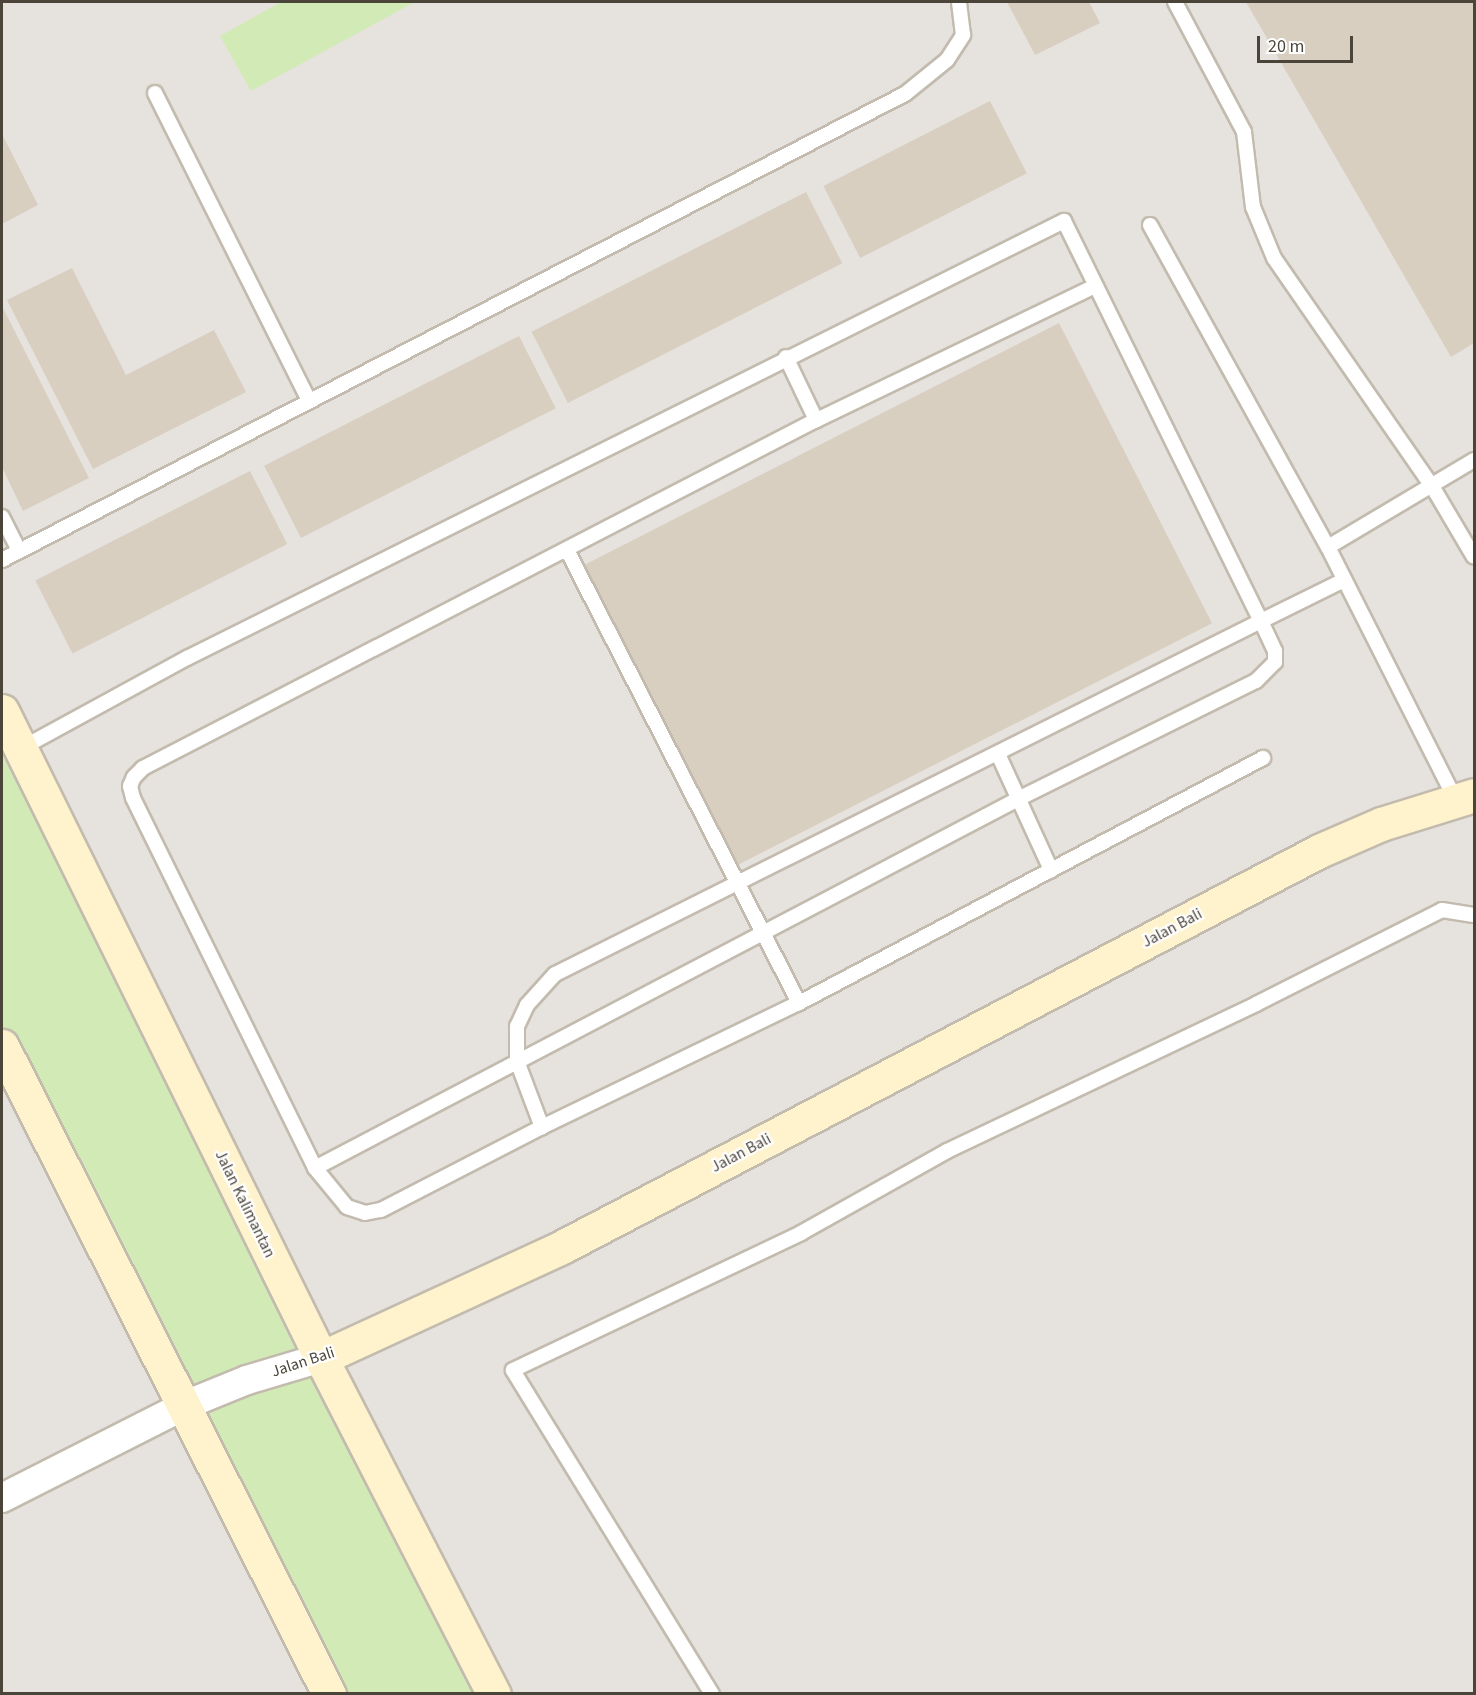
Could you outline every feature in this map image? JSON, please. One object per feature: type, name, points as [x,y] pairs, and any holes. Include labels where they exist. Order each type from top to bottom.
[{"type":"street","name":"Jalan Kalimantan","points":[[2,711],[11,754],[494,1694]]},
{"type":"street","name":"Jalan Bali","points":[[2,1498],[183,1406],[247,1380],[321,1359],[562,1246],[1319,851],[1465,796]]},
{"type":"street","points":[[2,1046],[329,1694]]},
{"type":"lane","points":[[2,560],[905,94],[947,60],[963,35],[959,2]]},
{"type":"lane","points":[[1175,2],[1244,132],[1253,207],[1274,258],[1432,486],[1474,557]]},
{"type":"lane","points":[[155,93],[309,402]]},
{"type":"lane","points":[[11,754],[187,658],[786,357],[1064,221],[1275,651],[1275,662],[1268,673],[761,932],[315,1168]]},
{"type":"lane","points":[[1150,225],[1465,796]]},
{"type":"lane","points":[[1095,286],[816,420],[143,768],[130,786],[315,1168],[347,1207],[365,1213],[381,1210],[542,1127],[800,1003],[1263,758]]},
{"type":"lane","points":[[786,357],[816,420]]},
{"type":"lane","points":[[1328,547],[1474,460]]},
{"type":"lane","points":[[2,517],[18,551]]},
{"type":"lane","points":[[567,550],[761,932],[800,1003]]},
{"type":"lane","points":[[542,1127],[517,1060],[517,1026],[527,1005],[555,974],[735,881],[998,754],[1344,580]]},
{"type":"lane","points":[[998,754],[1051,870]]},
{"type":"lane","points":[[712,1694],[513,1370],[801,1233],[947,1151],[1256,1004],[1442,910],[1474,915]]},
{"type":"shaded area","points":[[2,2],[1474,2],[1474,1693],[2,1693]]},
{"type":"green space","points":[[281,2],[415,2],[251,91],[220,36]]},
{"type":"green space","points":[[2,711],[493,1693],[329,1693],[2,1046]]},
{"type":"building","points":[[1007,2],[1089,2],[1100,23],[1035,55]]},
{"type":"building","points":[[1246,2],[1474,2],[1474,343],[1451,357]]},
{"type":"building","points":[[990,101],[1027,173],[860,258],[823,186]]},
{"type":"building","points":[[2,134],[38,205],[2,224]]},
{"type":"building","points":[[806,192],[842,263],[568,403],[532,332]]},
{"type":"building","points":[[72,268],[126,375],[214,330],[246,392],[93,469],[7,300]]},
{"type":"building","points":[[2,306],[89,478],[23,511],[2,467]]},
{"type":"building","points":[[1059,323],[1212,623],[736,866],[583,565]]},
{"type":"building","points":[[519,336],[556,408],[301,538],[264,466]]},
{"type":"building","points":[[250,471],[287,544],[72,653],[35,580]]}]
